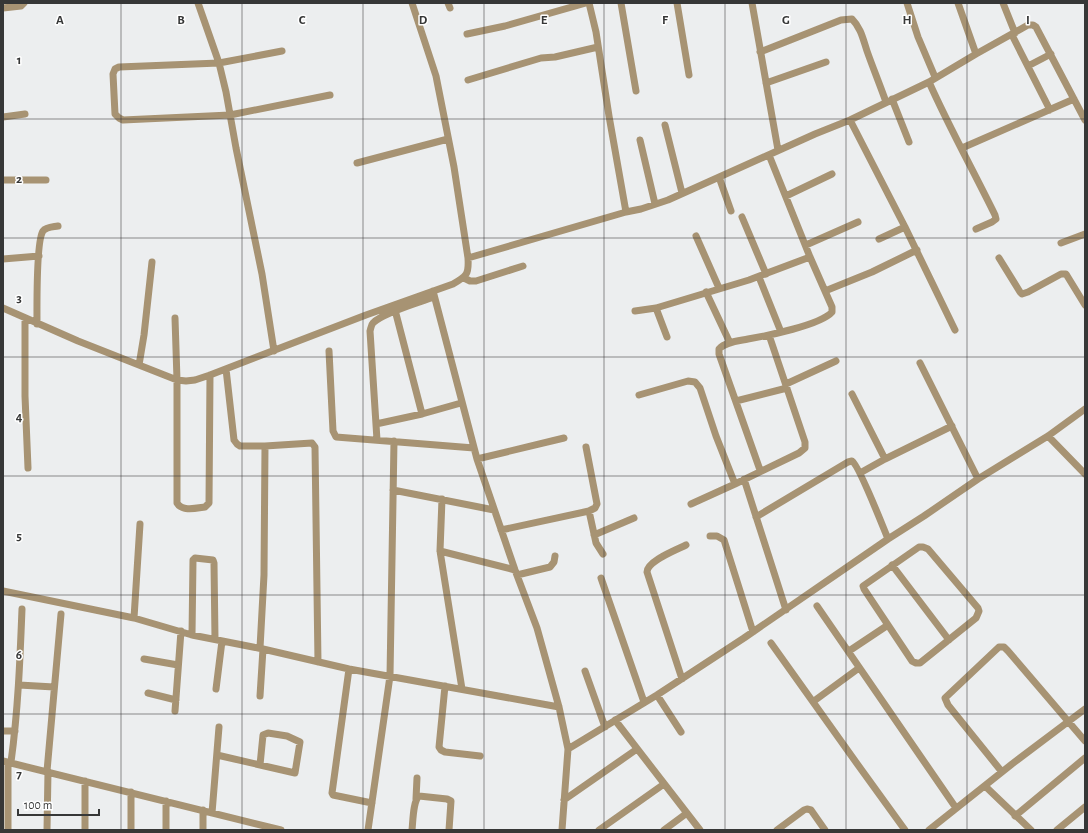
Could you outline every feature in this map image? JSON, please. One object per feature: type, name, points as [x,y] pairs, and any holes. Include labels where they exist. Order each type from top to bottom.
[{"type":"street","points":[[3,8],[21,6],[24,3]]},
{"type":"street","points":[[198,3],[219,63],[226,92],[262,274],[274,351]]},
{"type":"street","points":[[377,440],[370,331],[371,324],[395,310],[454,284],[464,278],[468,270],[468,258],[436,76],[412,3]]},
{"type":"street","points":[[621,3],[636,91]]},
{"type":"street","points":[[677,3],[689,75]]},
{"type":"street","points":[[752,3],[778,150]]},
{"type":"street","points":[[907,3],[918,37],[935,78]]},
{"type":"street","points":[[958,3],[976,54]]},
{"type":"street","points":[[1003,3],[1013,34],[1050,110]]},
{"type":"street","points":[[467,34],[505,26],[584,4],[596,32],[626,212]]},
{"type":"street","points":[[760,52],[841,20],[852,19],[862,34],[866,48],[909,142]]},
{"type":"street","points":[[468,258],[654,204],[682,193],[850,120],[929,82],[1028,25],[1033,25],[1036,27],[1085,120]]},
{"type":"street","points":[[468,80],[540,58],[555,58],[598,48]]},
{"type":"street","points":[[282,51],[219,63],[119,67],[113,74],[115,114],[123,120],[230,115],[330,95]]},
{"type":"street","points":[[1028,66],[1051,54]]},
{"type":"street","points":[[766,83],[826,62]]},
{"type":"street","points":[[929,82],[941,110],[962,148],[995,215],[996,219],[992,222],[976,229]]},
{"type":"street","points":[[962,148],[1074,99]]},
{"type":"street","points":[[3,117],[25,114]]},
{"type":"street","points":[[850,120],[917,250],[955,330]]},
{"type":"street","points":[[665,125],[682,193]]},
{"type":"street","points":[[356,163],[448,139]]},
{"type":"street","points":[[640,140],[654,204]]},
{"type":"street","points":[[760,470],[719,354],[719,349],[730,343],[781,332],[824,319],[830,316],[832,312],[832,307],[769,155]]},
{"type":"street","points":[[786,196],[832,174]]},
{"type":"street","points":[[719,177],[731,211]]},
{"type":"street","points":[[3,180],[46,180]]},
{"type":"street","points":[[742,217],[763,275],[781,332]]},
{"type":"street","points":[[806,245],[858,222]]},
{"type":"street","points":[[37,324],[39,256],[42,233],[46,228],[58,226]]},
{"type":"street","points":[[879,239],[905,227]]},
{"type":"street","points":[[1061,243],[1085,234]]},
{"type":"street","points":[[696,236],[719,288]]},
{"type":"street","points":[[825,291],[872,272],[917,250]]},
{"type":"street","points":[[3,259],[39,256]]},
{"type":"street","points":[[636,311],[656,308],[763,275],[810,257]]},
{"type":"street","points":[[999,258],[1022,294],[1062,274],[1066,274],[1085,305]]},
{"type":"street","points":[[139,365],[144,336],[152,262]]},
{"type":"street","points":[[464,278],[470,281],[476,281],[523,266]]},
{"type":"street","points":[[706,292],[730,343]]},
{"type":"street","points":[[3,308],[25,319],[139,365],[177,380],[186,381],[195,380],[210,375],[366,315],[434,294]]},
{"type":"street","points":[[434,294],[476,459],[537,628],[559,707],[568,749],[562,830]]},
{"type":"street","points":[[656,308],[667,338]]},
{"type":"street","points":[[395,310],[422,414]]},
{"type":"street","points":[[175,318],[177,380],[177,503],[179,506],[184,508],[205,507],[209,503],[210,375]]},
{"type":"street","points":[[25,319],[25,396],[28,468]]},
{"type":"street","points":[[691,504],[735,484],[805,448],[805,442],[769,335]]},
{"type":"street","points":[[329,351],[333,431],[335,436],[338,438],[474,448]]},
{"type":"street","points":[[736,401],[786,386],[836,361]]},
{"type":"street","points":[[920,363],[978,479]]},
{"type":"street","points":[[226,369],[234,440],[237,444],[240,446],[265,446],[312,443],[315,447],[318,662]]},
{"type":"street","points":[[640,394],[688,381],[695,382],[700,388],[716,436],[735,484]]},
{"type":"street","points":[[852,394],[885,459]]},
{"type":"street","points":[[376,424],[422,414],[461,403]]},
{"type":"street","points":[[568,749],[682,679],[978,479],[1084,412]]},
{"type":"street","points":[[860,473],[952,426]]},
{"type":"street","points":[[1048,436],[1085,474]]},
{"type":"street","points":[[476,459],[564,438]]},
{"type":"street","points":[[368,830],[390,676],[394,441]]},
{"type":"street","points":[[260,696],[264,575],[265,446]]},
{"type":"street","points":[[501,530],[589,511],[595,508],[597,504],[586,447]]},
{"type":"street","points":[[756,517],[852,461],[855,462],[888,539]]},
{"type":"street","points":[[744,479],[786,610]]},
{"type":"street","points":[[393,490],[494,510]]},
{"type":"street","points":[[442,499],[440,551],[462,690]]},
{"type":"street","points":[[589,511],[596,543],[603,554]]},
{"type":"street","points":[[594,535],[634,518]]},
{"type":"street","points":[[134,618],[140,524]]},
{"type":"street","points":[[710,536],[717,536],[724,540],[753,632]]},
{"type":"street","points":[[682,679],[647,569],[652,563],[686,545]]},
{"type":"street","points":[[919,547],[926,548],[979,611],[976,618],[920,663],[912,661],[864,589],[864,586],[892,565],[919,547]]},
{"type":"street","points":[[440,551],[516,573],[550,566],[554,562],[556,556]]},
{"type":"street","points":[[192,635],[193,560],[195,558],[213,560],[219,640],[216,689]]},
{"type":"street","points":[[892,565],[949,640]]},
{"type":"street","points":[[601,578],[644,702]]},
{"type":"street","points":[[3,591],[134,618],[192,635],[261,648],[349,669],[559,707]]},
{"type":"street","points":[[817,606],[956,808]]},
{"type":"street","points":[[8,830],[7,762],[15,731],[19,685],[22,608]]},
{"type":"street","points":[[47,830],[48,771],[61,614]]},
{"type":"street","points":[[849,652],[888,624]]},
{"type":"street","points":[[175,711],[181,631]]},
{"type":"street","points":[[771,643],[905,830]]},
{"type":"street","points":[[1002,772],[948,705],[945,698],[999,647],[1004,647],[1008,651],[1085,741]]},
{"type":"street","points":[[144,659],[178,665]]},
{"type":"street","points":[[814,701],[859,668]]},
{"type":"street","points":[[349,669],[332,793],[333,795],[372,803]]},
{"type":"street","points":[[585,671],[605,727]]},
{"type":"street","points":[[19,685],[54,687]]},
{"type":"street","points":[[445,686],[439,747],[445,752],[480,756]]},
{"type":"street","points":[[148,693],[176,700]]},
{"type":"street","points":[[657,695],[681,732]]},
{"type":"street","points":[[929,830],[1085,709]]},
{"type":"street","points":[[615,720],[700,830]]},
{"type":"street","points":[[212,813],[219,728]]},
{"type":"street","points":[[3,731],[15,731]]},
{"type":"street","points":[[217,755],[260,765],[295,773],[300,742],[297,739],[287,736],[268,733],[265,734],[263,736],[260,765]]},
{"type":"street","points":[[564,800],[637,749]]},
{"type":"street","points":[[1015,816],[1085,758]]},
{"type":"street","points":[[7,762],[85,780],[281,830]]},
{"type":"street","points":[[412,830],[417,778]]},
{"type":"street","points":[[85,780],[85,830]]},
{"type":"street","points":[[599,830],[664,784]]},
{"type":"street","points":[[985,786],[1031,830]]},
{"type":"street","points":[[131,792],[131,830]]},
{"type":"street","points":[[416,799],[419,796],[447,799],[450,801],[449,830]]},
{"type":"street","points":[[166,801],[166,830]]},
{"type":"street","points":[[1057,830],[1085,807]]},
{"type":"street","points":[[777,830],[807,809],[811,810],[825,830]]},
{"type":"street","points":[[203,810],[203,830]]},
{"type":"street","points":[[664,830],[687,813]]}]
